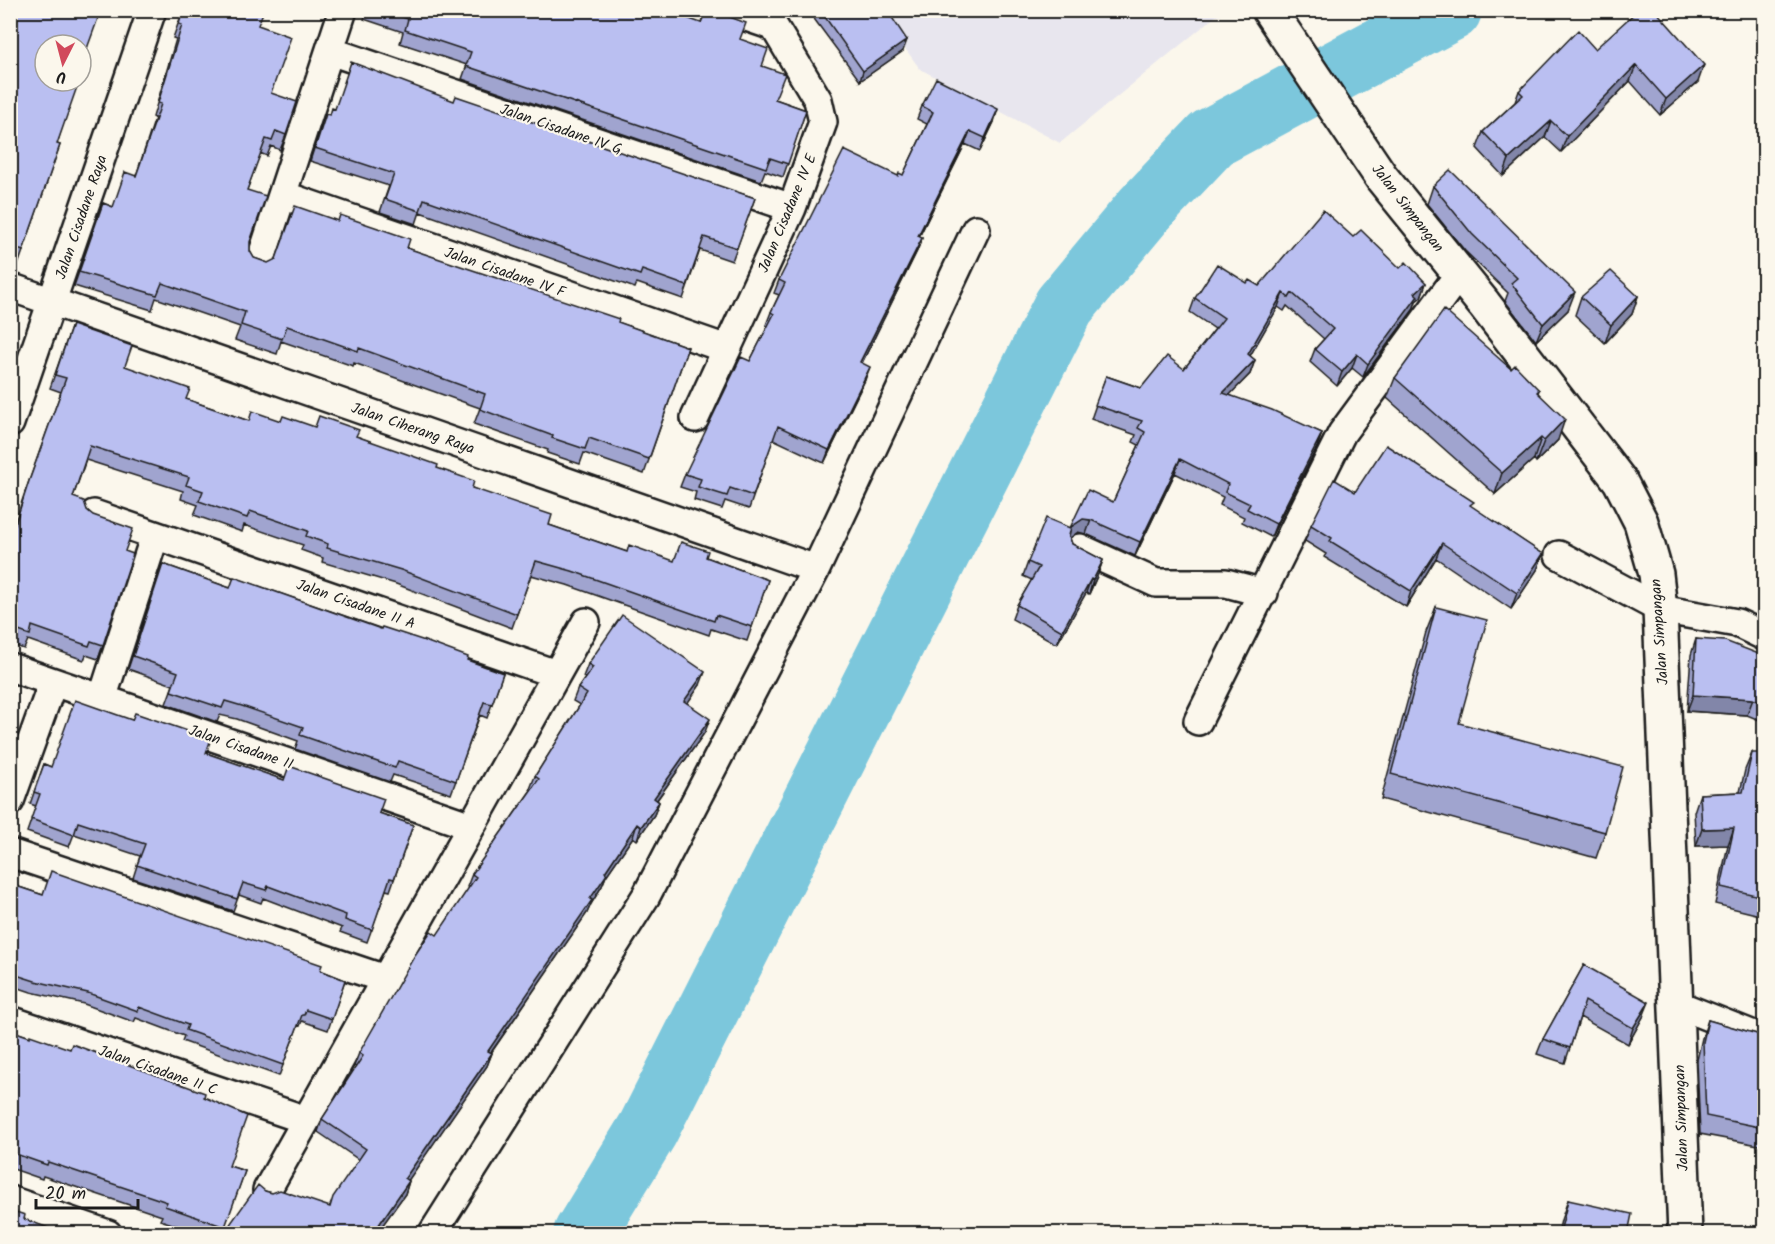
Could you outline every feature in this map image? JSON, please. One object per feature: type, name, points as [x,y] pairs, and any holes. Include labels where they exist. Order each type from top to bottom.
[{"type":"street","name":"Jalan Cisadane Raya","points":[[10,423],[152,10]]},
{"type":"street","points":[[260,262],[343,10]]},
{"type":"street","points":[[726,10],[769,18]]},
{"type":"street","name":"Jalan Simpangan","points":[[1269,10],[1382,178],[1620,481],[1641,522],[1656,574],[1660,609],[1685,1233]]},
{"type":"street","name":"Jalan Cisadane IV E","points":[[695,418],[792,208],[823,122],[822,111],[769,18]]},
{"type":"street","name":"Jalan Cisadane IV G","points":[[330,51],[792,208]]},
{"type":"street","name":"Jalan Cisadane IV F","points":[[283,195],[727,349]]},
{"type":"street","points":[[432,1233],[646,896],[816,569],[976,229]]},
{"type":"street","points":[[1198,721],[1342,433],[1459,274]]},
{"type":"street","name":"Jalan Ciherang Raya","points":[[10,287],[816,569]]},
{"type":"street","name":"Jalan Cisadane II A","points":[[94,514],[556,674]]},
{"type":"street","points":[[102,699],[155,535]]},
{"type":"street","points":[[1080,548],[1156,583],[1226,583],[1264,593]]},
{"type":"street","points":[[1559,555],[1660,609],[1737,623],[1764,636]]},
{"type":"street","points":[[267,1190],[585,622]]},
{"type":"street","name":"Jalan Cisadane II","points":[[10,667],[471,826]]},
{"type":"street","points":[[10,801],[53,682]]},
{"type":"street","points":[[10,853],[385,979]]},
{"type":"street","points":[[1676,1004],[1764,1039]]},
{"type":"street","name":"Jalan Cisadane II C","points":[[10,1020],[306,1120]]},
{"type":"street","points":[[10,1200],[108,1233]]},
{"type":"shaded area","points":[[878,11],[1227,11],[1216,16],[1060,143],[920,69]]},
{"type":"building","points":[[10,10],[101,10],[93,33],[33,33],[33,93],[75,93],[57,144],[60,145],[23,251],[10,246]]},
{"type":"building","points":[[183,10],[264,10],[258,25],[291,37],[271,93],[297,102],[286,135],[276,131],[272,141],[266,139],[247,190],[266,196],[250,242],[250,251],[254,258],[268,263],[276,259],[295,206],[338,221],[340,215],[410,239],[407,248],[619,319],[618,322],[688,347],[649,459],[589,438],[585,449],[552,438],[553,436],[480,409],[485,394],[359,348],[358,351],[287,326],[282,339],[241,325],[245,312],[162,283],[157,295],[79,272],[103,203],[113,207],[125,172],[136,176],[161,104],[158,103],[182,25],[179,24]]},
{"type":"building","points":[[382,10],[664,10],[701,23],[706,10],[711,10],[746,23],[740,39],[768,49],[762,66],[785,74],[775,99],[806,110],[788,164],[770,158],[766,168],[466,66],[471,52],[405,30],[408,19]]},
{"type":"building","points":[[820,10],[887,10],[907,40],[863,71]]},
{"type":"building","points":[[1638,10],[1655,10],[1704,65],[1666,99],[1636,65],[1567,136],[1551,121],[1509,159],[1483,132],[1523,95],[1519,91],[1578,30],[1595,49]]},
{"type":"building","points":[[351,62],[454,101],[456,96],[755,198],[737,248],[704,237],[687,286],[642,270],[640,275],[424,199],[420,211],[385,199],[394,174],[315,148],[326,114],[330,115],[332,108],[335,109]]},
{"type":"building","points":[[936,78],[998,109],[985,138],[970,131],[942,187],[918,236],[922,238],[860,362],[870,367],[829,450],[778,426],[753,496],[730,488],[727,496],[698,487],[701,479],[685,474],[741,357],[750,361],[774,314],[771,312],[785,283],[779,280],[844,150],[898,176],[899,173],[903,175],[933,112],[922,106]]},
{"type":"building","points":[[1450,170],[1575,292],[1543,324],[1511,283],[1517,278],[1472,234],[1433,186]]},
{"type":"building","points":[[1323,210],[1353,237],[1361,230],[1400,268],[1406,262],[1426,283],[1415,293],[1418,296],[1368,364],[1357,354],[1342,372],[1315,349],[1333,329],[1292,293],[1289,298],[1283,293],[1248,354],[1255,360],[1223,393],[1272,410],[1322,433],[1276,524],[1247,509],[1250,504],[1225,492],[1228,484],[1180,459],[1140,542],[1091,520],[1083,519],[1071,527],[1069,536],[1072,544],[1103,560],[1062,631],[1017,605],[1039,567],[1028,562],[1046,518],[1070,528],[1088,490],[1113,502],[1145,432],[1138,428],[1142,421],[1095,405],[1106,376],[1141,388],[1167,356],[1184,369],[1224,318],[1195,298],[1217,264],[1247,283],[1249,280],[1259,286]]},
{"type":"building","points":[[1611,271],[1638,296],[1611,325],[1581,297]]},
{"type":"building","points":[[1444,310],[1511,369],[1515,365],[1539,390],[1537,392],[1565,419],[1544,441],[1541,438],[1502,473],[1395,378]]},
{"type":"building","points":[[72,325],[132,346],[125,366],[190,389],[186,399],[249,421],[252,411],[281,421],[283,416],[315,427],[319,416],[359,430],[356,436],[438,465],[437,468],[474,481],[472,488],[552,515],[549,525],[627,552],[629,545],[674,561],[681,542],[708,551],[706,557],[768,580],[752,627],[716,615],[714,621],[572,571],[536,561],[517,614],[401,570],[327,548],[328,544],[306,536],[308,531],[250,511],[247,518],[199,501],[203,491],[186,485],[189,477],[90,446],[73,497],[84,501],[87,510],[93,515],[133,529],[125,551],[133,554],[103,645],[91,641],[89,646],[32,626],[30,635],[10,628],[10,540],[66,378],[55,375]]},
{"type":"building","points":[[1386,445],[1474,502],[1470,505],[1543,554],[1517,593],[1442,543],[1411,591],[1330,541],[1332,538],[1311,525],[1334,479],[1355,492]]},
{"type":"building","points":[[163,564],[230,588],[234,577],[381,629],[382,627],[422,640],[503,673],[492,704],[484,702],[456,781],[398,761],[395,768],[300,735],[303,727],[242,706],[225,701],[222,708],[171,691],[178,672],[133,656]]},
{"type":"building","points":[[1436,607],[1487,620],[1459,723],[1623,767],[1605,832],[1391,774]]},
{"type":"building","points":[[622,615],[705,672],[684,701],[710,719],[654,798],[659,802],[641,827],[637,824],[605,872],[607,874],[590,899],[592,900],[488,1051],[492,1053],[405,1178],[409,1181],[378,1226],[387,1229],[386,1233],[237,1233],[226,1230],[258,1185],[265,1191],[272,1193],[280,1190],[330,1207],[333,1197],[366,1149],[322,1119],[363,1056],[359,1053],[415,955],[431,931],[437,935],[476,877],[472,874],[539,779],[535,776],[587,694],[578,688],[593,667],[588,664]]},
{"type":"building","points":[[1696,639],[1725,641],[1764,656],[1764,704],[1753,699],[1693,695]]},
{"type":"building","points":[[75,700],[132,720],[135,713],[211,739],[206,753],[284,780],[289,766],[384,799],[379,813],[413,825],[394,879],[390,878],[372,930],[345,920],[346,915],[268,886],[266,890],[243,883],[237,899],[137,865],[145,844],[78,822],[74,835],[31,819],[40,794],[34,792],[44,764],[51,767]]},
{"type":"building","points":[[1752,753],[1759,753],[1764,817],[1764,897],[1721,887],[1734,828],[1702,829],[1700,794],[1743,792]]},
{"type":"building","points":[[51,871],[322,965],[320,970],[345,980],[332,1019],[306,1010],[283,1065],[186,1030],[188,1025],[139,1007],[138,1011],[88,993],[10,973],[10,884],[43,895]]},
{"type":"building","points":[[1584,965],[1649,1002],[1633,1028],[1585,1001],[1570,1048],[1543,1039]]},
{"type":"building","points":[[1708,1020],[1764,1036],[1764,1128],[1706,1116],[1703,1042]]},
{"type":"building","points":[[10,1030],[70,1049],[72,1044],[205,1093],[204,1097],[247,1116],[229,1166],[245,1171],[225,1227],[165,1206],[167,1202],[48,1162],[47,1165],[10,1152],[14,1141],[10,1139]]},
{"type":"building","points":[[1568,1200],[1632,1214],[1628,1233],[1560,1233]]},
{"type":"building","points":[[10,1210],[25,1215],[24,1219],[62,1233],[10,1233]]},
{"type":"waterway","points":[[584,1234],[648,1129],[1064,306],[1144,210],[1212,138],[1451,10]]}]
